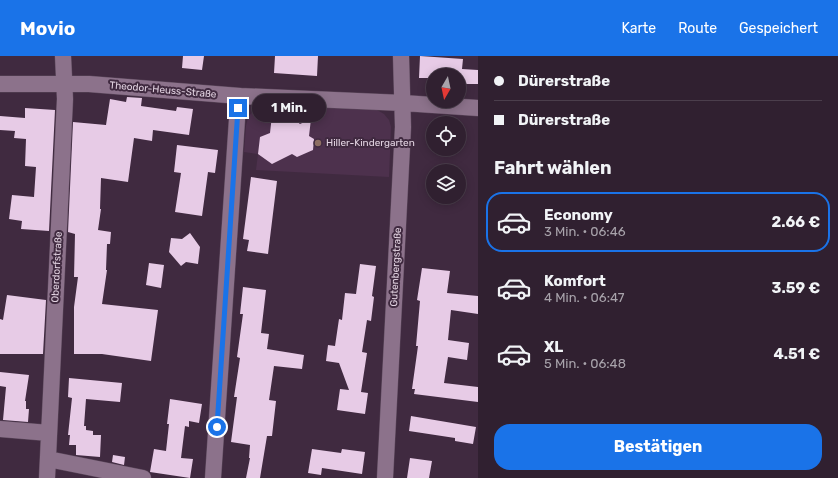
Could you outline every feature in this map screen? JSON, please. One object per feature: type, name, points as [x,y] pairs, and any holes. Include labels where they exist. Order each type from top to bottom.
[{"type":"street","name":"Oberdorfstraße","points":[[47,478],[65,99],[63,56]]},
{"type":"street","name":"Gutenbergstraße","points":[[385,478],[403,127],[401,56]]},
{"type":"street","name":"Theodor-Heuss-Straße","points":[[0,84],[89,84],[240,96],[403,103],[478,108]]},
{"type":"street","points":[[213,478],[237,119],[240,96]]},
{"type":"street","points":[[0,429],[49,433]]},
{"type":"street","points":[[48,459],[143,478]]},
{"type":"shaded area","name":"Hiller-Kindergarten","points":[[265,104],[370,109],[377,110],[384,114],[389,120],[391,127],[389,177],[256,170],[258,154],[244,152],[246,126],[248,118],[252,112]]},
{"type":"building","points":[[183,56],[204,56],[202,70],[182,68]]},
{"type":"building","points":[[275,56],[318,56],[317,76],[274,73]]},
{"type":"building","points":[[420,56],[463,59],[462,68],[426,68],[426,78],[419,78]]},
{"type":"building","points":[[466,69],[478,70],[478,84],[466,84]]},
{"type":"building","points":[[127,97],[142,98],[141,106],[176,111],[177,107],[193,109],[189,135],[153,130],[152,141],[134,138],[128,182],[101,178],[101,209],[98,230],[111,232],[110,244],[107,244],[107,270],[102,304],[158,310],[151,361],[102,354],[74,354],[74,307],[78,277],[74,277],[75,234],[68,232],[73,122],[106,125],[110,99],[126,102]]},
{"type":"building","points":[[25,108],[55,110],[49,231],[21,229],[22,221],[9,219],[12,195],[34,197],[36,167],[25,166],[26,139],[14,138],[15,131],[0,130],[0,116],[25,118]]},
{"type":"building","points":[[272,115],[281,122],[291,117],[300,124],[311,119],[309,136],[314,139],[313,150],[297,157],[292,154],[272,164],[258,154],[260,137],[270,133]]},
{"type":"building","points":[[177,145],[218,150],[215,173],[208,172],[202,216],[175,212],[181,173],[174,172]]},
{"type":"building","points":[[251,177],[277,181],[268,254],[247,251],[249,240],[243,239]]},
{"type":"building","points":[[190,233],[200,247],[198,264],[186,262],[181,266],[169,252],[171,238],[182,239]]},
{"type":"building","points":[[149,263],[164,265],[161,288],[146,285]]},
{"type":"building","points":[[360,264],[376,266],[372,296],[374,297],[371,321],[367,320],[362,352],[367,353],[361,392],[368,393],[365,414],[337,410],[340,389],[349,390],[339,363],[326,361],[328,345],[335,346],[339,319],[342,320],[345,293],[356,294]]},
{"type":"building","points":[[422,268],[450,271],[447,293],[478,296],[478,314],[451,310],[448,340],[469,343],[467,360],[448,357],[444,383],[478,387],[478,402],[414,394],[415,389],[412,389],[418,346],[416,346],[420,301],[417,300]]},
{"type":"building","points":[[243,287],[266,290],[261,333],[269,334],[267,349],[304,355],[302,369],[274,366],[269,400],[276,401],[272,436],[267,436],[260,478],[246,478],[250,458],[250,445],[231,442],[237,397],[234,397],[240,358],[237,357],[243,314],[240,314]]},
{"type":"building","points":[[7,295],[46,300],[43,354],[0,354],[0,319],[3,320]]},
{"type":"building","points":[[0,372],[29,375],[25,401],[26,409],[29,409],[28,422],[3,420],[6,387],[0,386]]},
{"type":"building","points":[[69,378],[122,383],[120,402],[86,399],[84,426],[86,426],[86,430],[93,431],[93,435],[101,435],[100,457],[76,455],[76,445],[69,445],[70,435],[68,435],[72,398],[68,397]]},
{"type":"building","points":[[170,399],[202,404],[199,423],[189,421],[189,427],[185,426],[181,458],[193,459],[190,478],[150,472],[154,449],[166,451]]},
{"type":"building","points":[[411,416],[476,427],[473,444],[455,441],[455,438],[409,431]]},
{"type":"building","points":[[312,449],[341,453],[342,449],[365,452],[362,474],[322,468],[321,475],[308,473]]},
{"type":"building","points":[[113,455],[125,457],[124,465],[112,462]]},
{"type":"building","points":[[410,458],[432,461],[429,478],[407,478]]},
{"type":"place","name":"Hiller-Kindergarten","points":[[318,143]]},
{"type":"route","points":[[217,427],[238,108]]}]
